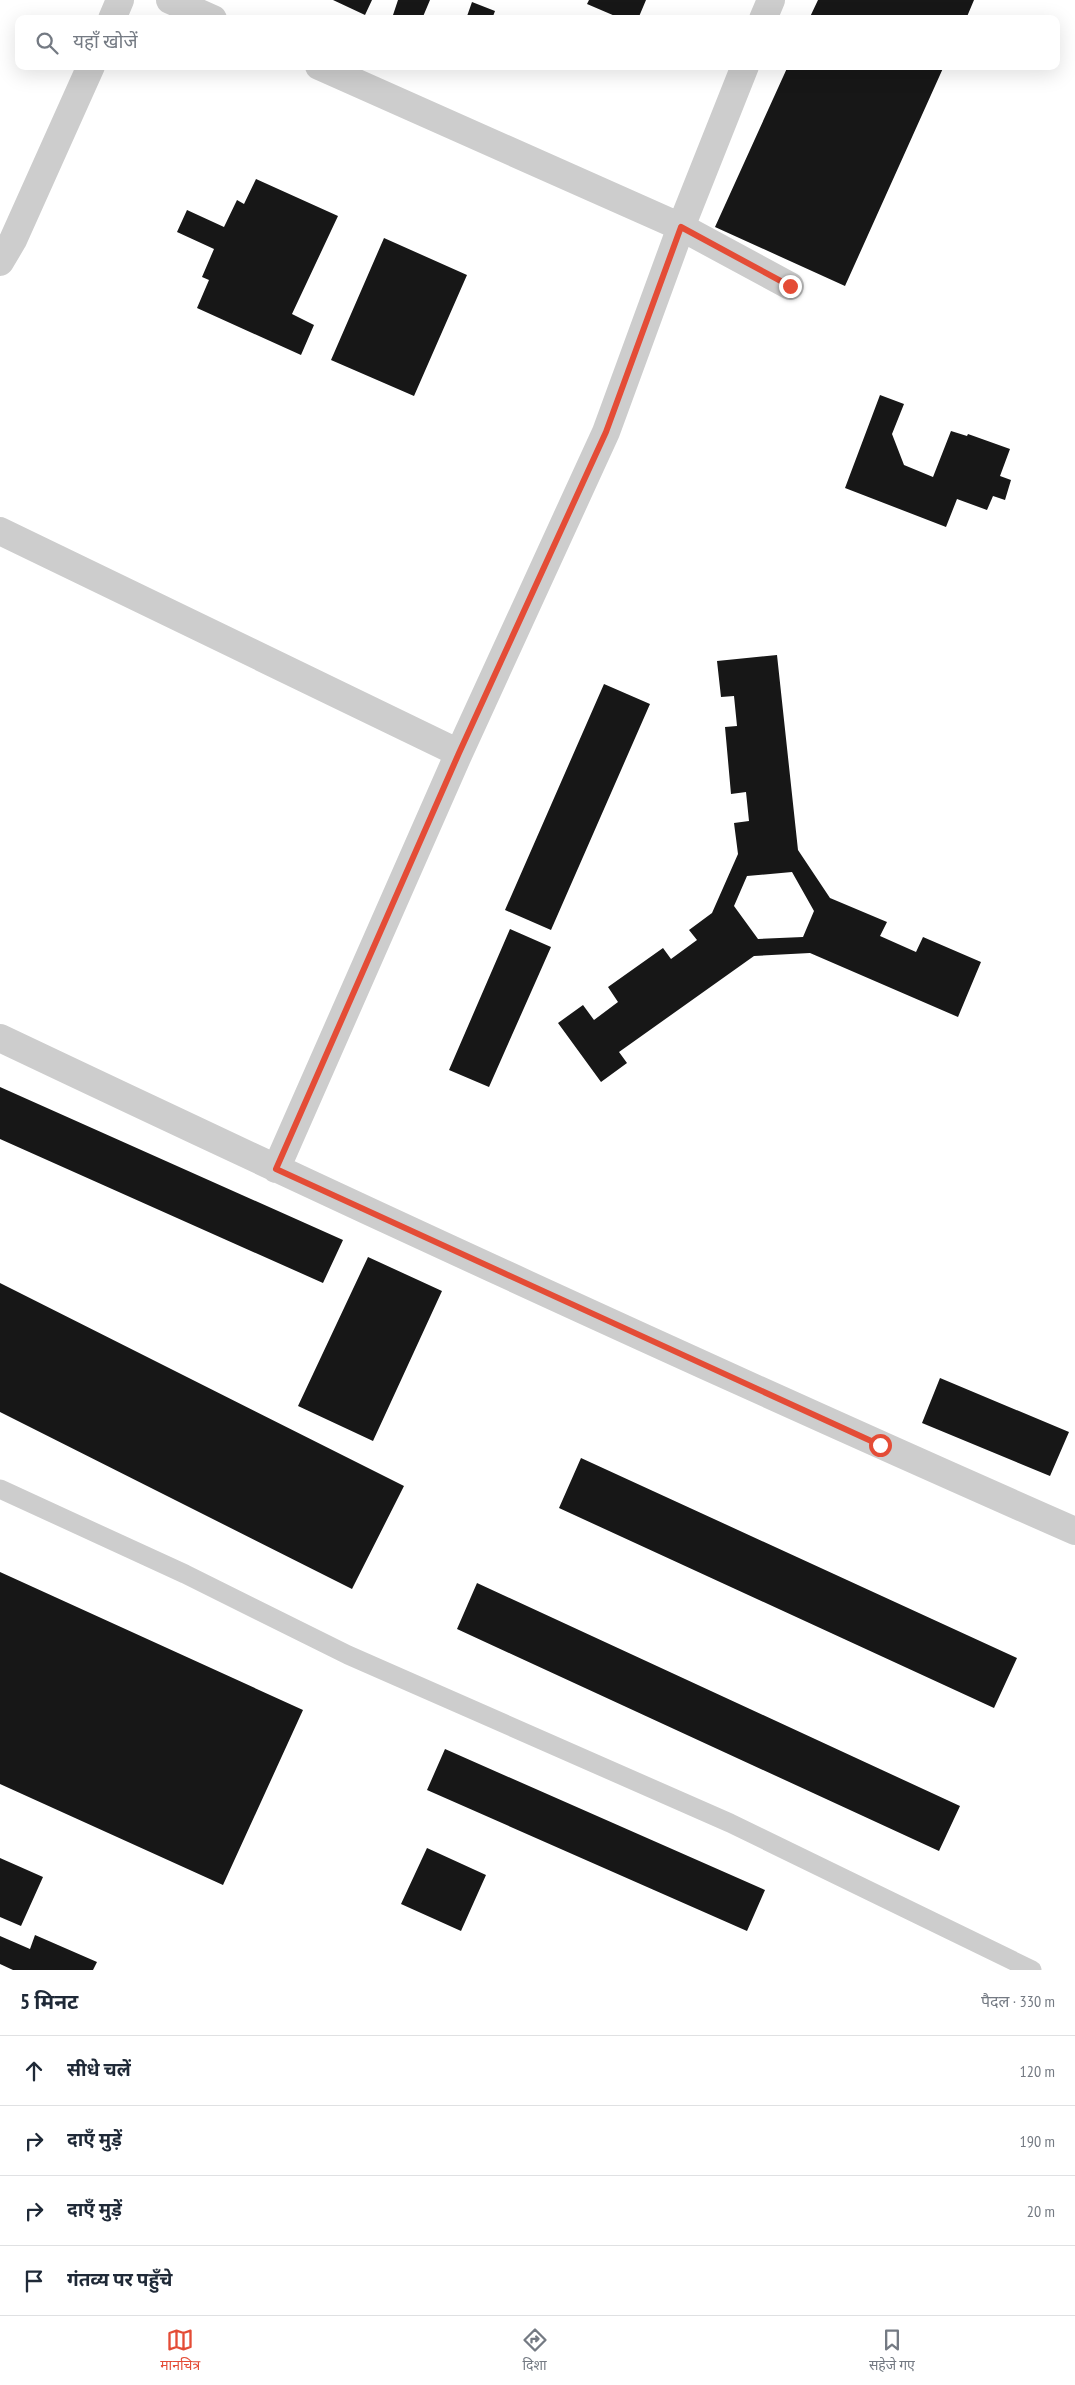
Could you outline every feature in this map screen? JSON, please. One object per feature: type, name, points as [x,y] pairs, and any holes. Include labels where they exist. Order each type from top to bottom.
[{"type":"street","points":[[114,15],[120,0]]},
{"type":"street","points":[[170,0],[203,15]]},
{"type":"street","points":[[765,15],[771,0]]},
{"type":"street","points":[[0,262],[13,240],[89,70]]},
{"type":"street","points":[[328,70],[681,227],[790,286]]},
{"type":"street","points":[[276,1169],[459,753],[606,432],[681,227],[742,70]]},
{"type":"street","points":[[0,531],[459,753]]},
{"type":"street","points":[[0,1038],[276,1169],[880,1445],[1075,1531]]},
{"type":"lane","points":[[0,1489],[185,1574],[348,1655],[730,1823],[1032,1970]]},
{"type":"building","points":[[333,0],[372,0],[365,15]]},
{"type":"building","points":[[398,0],[430,0],[424,15],[393,15]]},
{"type":"building","points":[[589,0],[646,0],[640,15],[613,15],[587,4]]},
{"type":"building","points":[[818,0],[974,0],[968,15],[811,15]]},
{"type":"building","points":[[472,2],[495,11],[494,15],[467,15]]},
{"type":"building","points":[[786,70],[942,70],[845,286],[715,227]]},
{"type":"building","points":[[256,179],[338,216],[292,314],[314,325],[301,355],[197,308],[209,280],[202,277],[214,249],[177,232],[187,210],[224,227],[237,200],[244,204]]},
{"type":"building","points":[[384,238],[467,275],[414,396],[331,360]]},
{"type":"building","points":[[880,395],[904,404],[892,434],[904,465],[933,477],[951,431],[967,436],[968,434],[1010,449],[1000,476],[1011,480],[1005,500],[993,496],[987,510],[957,499],[946,527],[845,488]]},
{"type":"building","points":[[777,655],[798,850],[830,898],[887,922],[880,936],[916,952],[923,937],[981,962],[958,1017],[810,953],[754,956],[619,1052],[627,1063],[601,1082],[558,1023],[583,1005],[594,1020],[618,1002],[608,987],[663,948],[671,959],[697,940],[689,930],[712,913],[738,854],[734,823],[749,821],[746,792],[731,794],[725,727],[737,726],[734,696],[721,697],[717,661]],"holes":[[[792,872],[814,911],[803,937],[758,939],[734,906],[747,876]]]},
{"type":"building","points":[[604,684],[650,704],[551,930],[505,910]]},
{"type":"building","points":[[510,929],[551,947],[489,1087],[449,1070]]},
{"type":"building","points":[[0,1087],[343,1240],[323,1283],[0,1139]]},
{"type":"building","points":[[368,1257],[442,1291],[373,1441],[298,1406]]},
{"type":"building","points":[[0,1283],[404,1486],[352,1589],[0,1412]]},
{"type":"building","points":[[940,1378],[1069,1432],[1050,1476],[922,1423]]},
{"type":"building","points":[[581,1458],[1017,1658],[994,1708],[559,1508]]},
{"type":"building","points":[[0,1572],[303,1710],[223,1885],[0,1784]]},
{"type":"building","points":[[477,1583],[960,1806],[939,1851],[457,1629]]},
{"type":"building","points":[[445,1749],[765,1890],[747,1931],[427,1790]]},
{"type":"building","points":[[427,1848],[486,1875],[461,1931],[401,1904]]},
{"type":"building","points":[[0,1858],[43,1877],[21,1926],[0,1917]]},
{"type":"building","points":[[35,1935],[97,1962],[93,1970],[13,1970],[0,1964],[0,1936],[30,1949]]},
{"type":"route","points":[[790,286],[681,227],[606,432],[459,753],[276,1169],[880,1445]]}]
